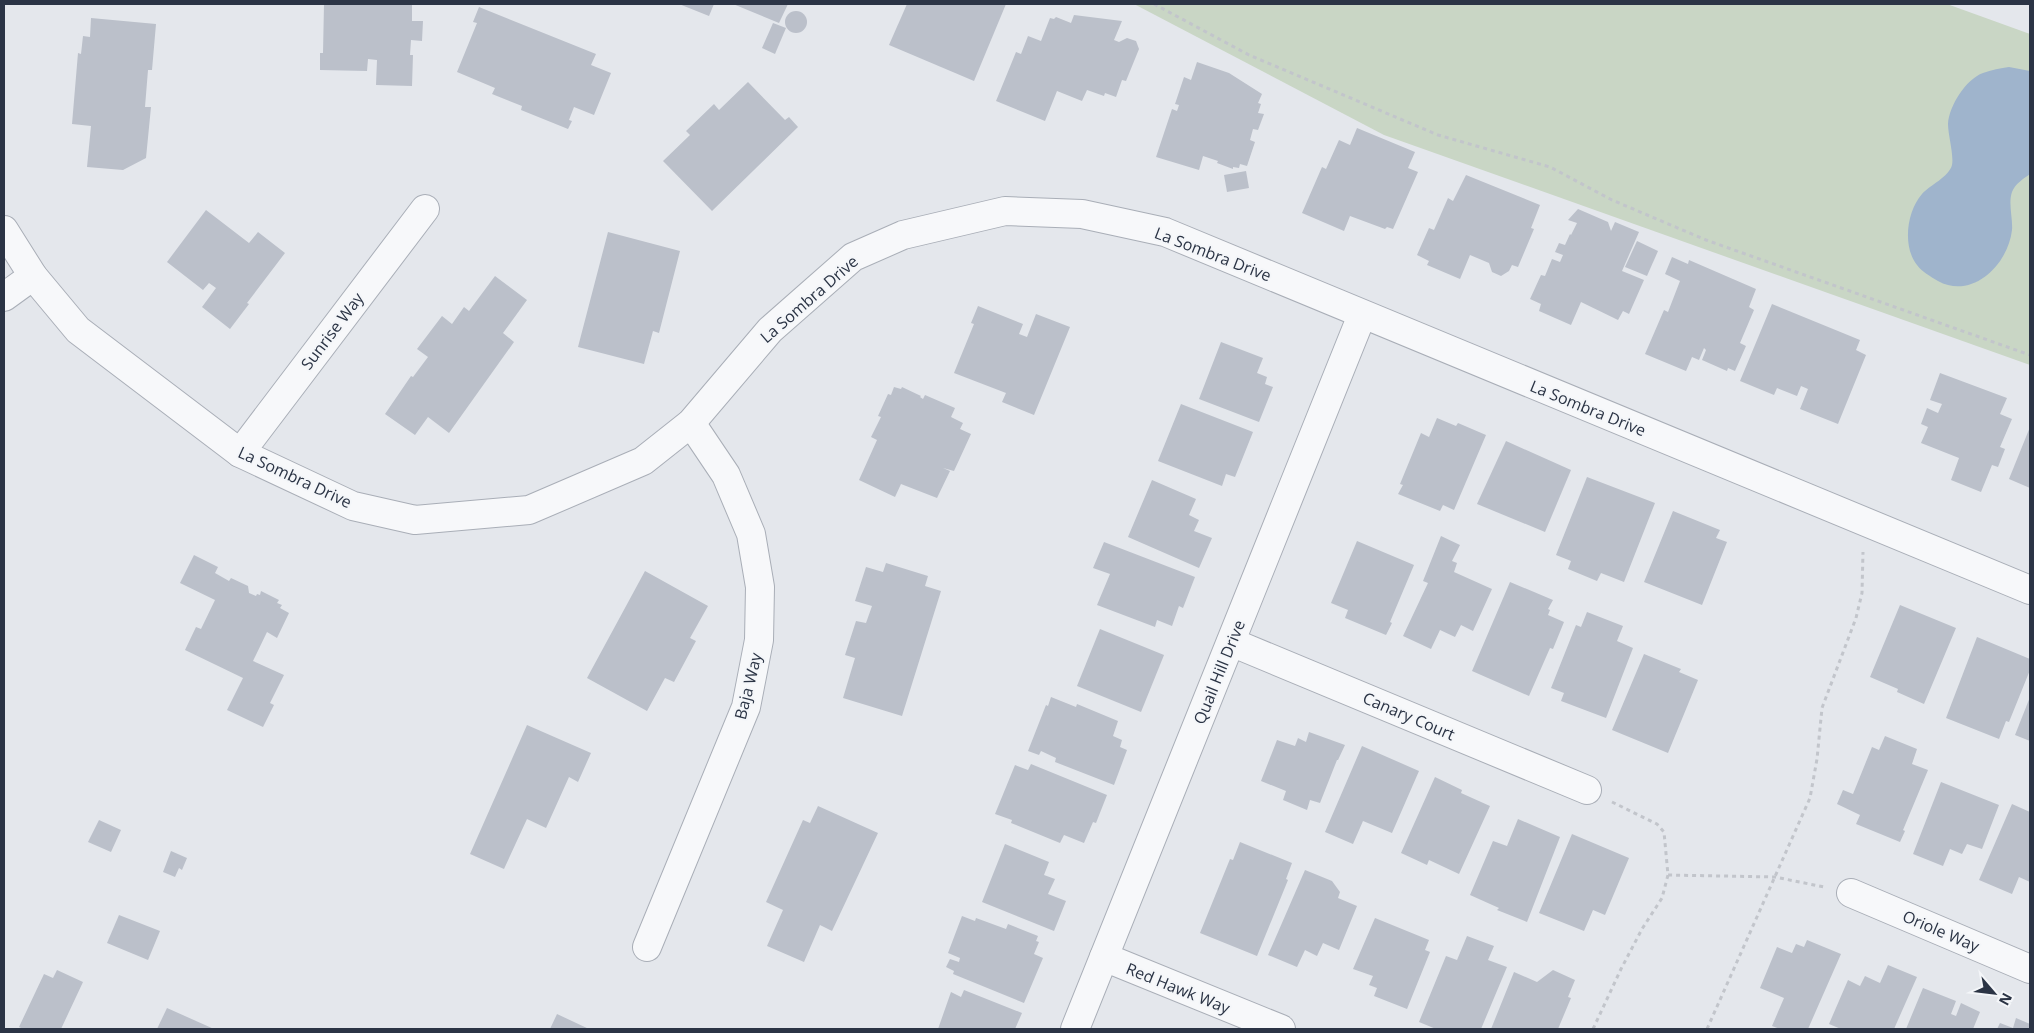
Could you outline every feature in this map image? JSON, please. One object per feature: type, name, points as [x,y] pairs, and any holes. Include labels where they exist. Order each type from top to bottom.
[{"type":"street","name":"Sunrise Way","points":[[240,454],[425,209]]},
{"type":"street","name":"La Sombra Drive","points":[[4,230],[33,276],[78,330],[240,454],[353,506],[415,520],[529,510],[643,461],[691,423],[770,330],[853,257],[903,235],[1005,211],[1082,214],[1166,232],[1362,315],[2030,590]]},
{"type":"street","points":[[4,297],[33,276]]},
{"type":"street","name":"Quail Hill Drive","points":[[1075,1029],[1362,315]]},
{"type":"street","name":"Baja Way","points":[[647,947],[746,707],[759,640],[760,587],[751,534],[726,475],[691,423]]},
{"type":"street","name":"Canary Court","points":[[1231,642],[1587,790]]},
{"type":"street","name":"Oriole Way","points":[[1851,893],[2030,969]]},
{"type":"street","name":"Red Hawk Way","points":[[1104,958],[1281,1029]]},
{"type":"path","points":[[1154,4],[1249,55],[1438,135],[1507,153],[1550,167],[1612,200],[1706,240],[2030,355]]},
{"type":"path","points":[[1707,1029],[1810,798],[1817,759],[1822,708],[1856,618],[1862,593],[1864,552]]},
{"type":"path","points":[[1587,790],[1657,824],[1664,832],[1668,875],[1662,898],[1642,929],[1621,968],[1593,1029]]},
{"type":"path","points":[[1668,875],[1775,877],[1851,893]]},
{"type":"green space","points":[[1134,4],[1947,4],[2030,34],[2030,365],[1384,135]]},
{"type":"water","points":[[2009,67],[2030,71],[2030,174],[2013,189],[2010,201],[2012,230],[2004,255],[1996,267],[1986,276],[1975,282],[1963,286],[1951,286],[1938,281],[1924,272],[1912,257],[1908,239],[1910,219],[1922,194],[1943,177],[1952,165],[1948,124],[1952,109],[1960,94],[1970,81],[1977,76],[1989,71]]},
{"type":"building","points":[[324,4],[412,4],[412,21],[423,21],[422,41],[411,40],[410,55],[413,55],[412,86],[376,85],[377,60],[368,59],[367,71],[320,70],[320,53],[323,53]]},
{"type":"building","points":[[679,4],[714,4],[709,16]]},
{"type":"building","points":[[733,4],[788,4],[779,23]]},
{"type":"building","points":[[907,4],[1006,4],[974,81],[889,45]]},
{"type":"building","points":[[479,7],[596,54],[591,65],[611,73],[594,115],[574,107],[569,120],[572,121],[568,129],[521,110],[522,106],[492,94],[495,88],[457,72],[477,23],[473,22]]},
{"type":"building","points":[[796,11],[804,14],[807,22],[804,30],[796,33],[788,30],[785,22],[788,14]]},
{"type":"building","points":[[1074,15],[1122,21],[1114,40],[1119,42],[1127,38],[1136,41],[1139,49],[1126,81],[1122,80],[1116,97],[1105,93],[1104,96],[1087,90],[1082,101],[1057,91],[1045,121],[996,101],[1016,52],[1021,54],[1028,36],[1041,41],[1050,18],[1054,19],[1056,17],[1071,23]]},
{"type":"building","points":[[91,18],[156,24],[152,70],[148,70],[145,107],[151,107],[146,158],[123,170],[87,167],[91,126],[72,124],[78,53],[81,54],[83,36],[90,37]]},
{"type":"building","points":[[773,23],[786,28],[775,54],[762,48]]},
{"type":"building","points":[[1197,62],[1229,73],[1262,94],[1258,103],[1261,104],[1258,113],[1264,114],[1258,130],[1253,129],[1250,140],[1255,142],[1247,166],[1240,164],[1239,168],[1233,167],[1233,169],[1203,156],[1199,170],[1156,157],[1172,109],[1177,111],[1179,105],[1175,104],[1184,77],[1191,80]]},
{"type":"building","points":[[748,82],[785,120],[789,117],[798,127],[712,211],[663,161],[690,135],[686,131],[714,104],[719,110]]},
{"type":"building","points":[[1357,128],[1415,152],[1408,168],[1418,172],[1393,229],[1387,227],[1385,229],[1350,216],[1344,231],[1302,213],[1322,167],[1326,169],[1339,140],[1350,145]]},
{"type":"building","points":[[1246,171],[1249,188],[1227,192],[1224,175]]},
{"type":"building","points":[[1466,175],[1540,205],[1531,228],[1534,229],[1518,267],[1512,265],[1509,271],[1501,276],[1492,272],[1489,263],[1470,255],[1460,279],[1427,265],[1429,261],[1417,255],[1429,228],[1434,230],[1448,198],[1453,201]]},
{"type":"building","points":[[1578,209],[1608,222],[1611,231],[1615,222],[1639,232],[1622,271],[1644,280],[1629,314],[1623,311],[1618,320],[1581,302],[1571,325],[1539,311],[1541,304],[1530,299],[1541,275],[1545,276],[1552,259],[1560,262],[1563,255],[1555,252],[1559,243],[1565,245],[1571,235],[1577,223],[1568,220]]},
{"type":"building","points":[[206,210],[249,243],[258,232],[285,253],[230,329],[202,307],[216,288],[209,283],[203,290],[167,262]]},
{"type":"building","points":[[608,232],[680,251],[659,333],[653,331],[644,364],[578,347]]},
{"type":"building","points":[[1637,241],[1658,251],[1647,276],[1625,267]]},
{"type":"building","points":[[1672,257],[1688,264],[1689,260],[1756,289],[1749,307],[1754,310],[1740,343],[1746,346],[1735,371],[1728,368],[1727,371],[1702,360],[1706,350],[1704,348],[1699,360],[1692,357],[1686,371],[1645,354],[1664,310],[1668,312],[1680,281],[1665,274]]},
{"type":"building","points":[[495,276],[527,300],[503,333],[514,342],[449,433],[428,417],[415,435],[385,414],[411,376],[413,377],[428,357],[417,349],[442,316],[452,324],[464,307],[469,311]]},
{"type":"building","points":[[1772,304],[1860,340],[1856,350],[1866,355],[1838,424],[1800,409],[1808,389],[1801,386],[1797,396],[1777,388],[1774,395],[1740,381]]},
{"type":"building","points":[[978,306],[1023,324],[1019,334],[1027,337],[1036,314],[1070,327],[1034,415],[1002,402],[1006,393],[954,373],[974,324],[971,323]]},
{"type":"building","points":[[1221,342],[1263,358],[1257,373],[1267,377],[1265,384],[1273,387],[1259,422],[1199,399]]},
{"type":"building","points":[[1940,373],[2007,398],[2000,414],[2012,419],[2000,447],[2005,449],[1998,467],[1992,465],[1981,492],[1951,480],[1959,458],[1921,443],[1928,427],[1921,424],[1927,408],[1938,413],[1942,404],[1930,400]]},
{"type":"building","points":[[894,387],[901,389],[902,387],[921,396],[923,399],[925,395],[955,408],[951,417],[963,423],[960,429],[971,434],[954,471],[943,468],[950,471],[937,498],[901,484],[895,497],[859,480],[877,440],[871,437],[881,417],[878,416],[888,394],[891,395]]},
{"type":"building","points":[[1181,404],[1253,432],[1235,477],[1226,474],[1222,486],[1158,461]]},
{"type":"building","points":[[1437,418],[1456,426],[1458,423],[1486,435],[1454,510],[1443,505],[1440,511],[1398,494],[1403,485],[1400,484],[1421,433],[1429,437]]},
{"type":"building","points":[[2030,427],[2030,488],[2009,479]]},
{"type":"building","points":[[1506,441],[1571,470],[1545,532],[1477,504]]},
{"type":"building","points":[[1587,477],[1655,503],[1624,582],[1601,573],[1597,581],[1568,569],[1571,561],[1556,555]]},
{"type":"building","points":[[1152,480],[1196,499],[1189,515],[1199,520],[1194,531],[1212,538],[1199,568],[1128,537]]},
{"type":"building","points":[[1673,511],[1720,530],[1716,538],[1727,542],[1702,605],[1644,582]]},
{"type":"building","points":[[1441,536],[1460,545],[1452,561],[1457,563],[1454,572],[1492,589],[1473,631],[1461,625],[1455,637],[1440,630],[1431,649],[1403,636],[1428,583],[1423,581]]},
{"type":"building","points":[[1357,541],[1414,565],[1386,635],[1345,618],[1348,610],[1331,603]]},
{"type":"building","points":[[1104,542],[1195,577],[1183,608],[1179,606],[1172,626],[1157,620],[1155,627],[1097,605],[1110,574],[1093,568]]},
{"type":"building","points":[[194,555],[218,567],[215,573],[229,581],[231,578],[248,586],[249,593],[256,596],[257,594],[260,595],[261,591],[279,600],[277,603],[282,605],[280,608],[289,613],[277,638],[267,632],[253,661],[284,675],[270,703],[274,705],[263,727],[227,710],[243,678],[185,650],[196,627],[201,629],[215,600],[180,583]]},
{"type":"building","points":[[886,563],[928,576],[925,586],[941,591],[902,716],[843,698],[855,658],[845,655],[856,621],[866,623],[872,606],[855,601],[866,567],[883,572]]},
{"type":"building","points":[[645,571],[708,606],[690,638],[696,641],[674,682],[665,678],[647,711],[587,678]]},
{"type":"building","points":[[1510,582],[1553,600],[1548,609],[1550,610],[1548,615],[1564,622],[1553,649],[1550,648],[1529,696],[1472,671]]},
{"type":"building","points":[[1900,605],[1956,628],[1924,704],[1897,692],[1898,689],[1870,677]]},
{"type":"building","points":[[1587,612],[1623,626],[1617,641],[1633,648],[1606,718],[1561,701],[1564,693],[1551,688],[1576,625],[1581,627]]},
{"type":"building","points":[[1100,629],[1164,655],[1141,712],[1077,686]]},
{"type":"building","points":[[1977,637],[2030,659],[2030,670],[2009,722],[2006,721],[1999,739],[1946,718]]},
{"type":"building","points":[[1644,654],[1681,669],[1679,672],[1698,680],[1668,753],[1612,730]]},
{"type":"building","points":[[1051,697],[1076,707],[1077,704],[1118,721],[1113,736],[1122,740],[1120,747],[1127,750],[1114,785],[1055,762],[1056,758],[1041,751],[1039,755],[1028,751]]},
{"type":"building","points":[[2030,697],[2030,741],[2015,735]]},
{"type":"building","points":[[527,725],[591,753],[578,782],[569,777],[546,828],[527,819],[504,869],[470,854]]},
{"type":"building","points":[[1309,732],[1345,745],[1320,803],[1310,800],[1307,810],[1283,800],[1286,791],[1261,781],[1277,740],[1295,746],[1298,738],[1306,742]]},
{"type":"building","points":[[1885,736],[1917,749],[1912,764],[1928,770],[1903,830],[1905,831],[1900,842],[1856,824],[1860,815],[1837,804],[1843,790],[1853,794],[1872,747],[1879,750]]},
{"type":"building","points":[[1362,746],[1419,771],[1392,833],[1363,821],[1353,844],[1325,832]]},
{"type":"building","points":[[1031,764],[1107,795],[1096,823],[1093,822],[1084,843],[1064,835],[1060,843],[1011,823],[1012,820],[995,814],[1015,765],[1028,770]]},
{"type":"building","points":[[1435,777],[1462,790],[1461,793],[1490,806],[1459,874],[1429,860],[1427,865],[1401,853]]},
{"type":"building","points":[[1941,782],[1999,805],[1982,849],[1967,844],[1962,854],[1950,849],[1943,866],[1913,854]]},
{"type":"building","points":[[2012,804],[2030,812],[2030,882],[2019,877],[2012,894],[1979,880]]},
{"type":"building","points":[[818,806],[878,833],[832,931],[820,925],[804,962],[767,946],[783,910],[766,902],[803,820],[810,823]]},
{"type":"building","points":[[1518,819],[1560,837],[1527,922],[1497,910],[1499,908],[1470,895],[1493,841],[1507,846]]},
{"type":"building","points":[[99,820],[121,830],[111,852],[88,842]]},
{"type":"building","points":[[1572,834],[1629,858],[1605,915],[1593,910],[1584,931],[1539,913]]},
{"type":"building","points":[[1240,842],[1292,863],[1286,879],[1288,880],[1257,956],[1200,933],[1230,859],[1233,860]]},
{"type":"building","points":[[1005,844],[1049,862],[1044,875],[1055,879],[1048,894],[1066,901],[1054,931],[982,902]]},
{"type":"building","points":[[171,851],[187,858],[182,870],[179,868],[175,877],[163,872]]},
{"type":"building","points":[[1305,870],[1332,881],[1340,892],[1338,898],[1357,906],[1339,950],[1323,943],[1317,956],[1305,950],[1297,967],[1268,955]]},
{"type":"building","points":[[119,915],[160,931],[148,960],[107,943]]},
{"type":"building","points":[[962,916],[975,921],[976,918],[1006,929],[1008,924],[1038,936],[1036,941],[1039,942],[1034,954],[1043,958],[1024,1003],[953,974],[954,971],[946,967],[950,959],[959,962],[960,958],[948,953]]},
{"type":"building","points":[[1375,918],[1429,940],[1425,950],[1430,952],[1407,1009],[1374,996],[1377,988],[1369,985],[1373,976],[1353,969]]},
{"type":"building","points":[[1467,936],[1494,946],[1488,960],[1507,967],[1481,1029],[1436,1029],[1419,1022],[1446,956],[1457,960]]},
{"type":"building","points":[[1807,940],[1841,954],[1808,1029],[1780,1029],[1772,1026],[1784,998],[1760,988],[1777,947],[1792,953],[1796,944],[1804,947]]},
{"type":"building","points":[[1888,965],[1917,977],[1894,1029],[1841,1029],[1829,1024],[1848,980],[1860,986],[1865,976],[1880,983]]},
{"type":"building","points":[[57,970],[83,982],[61,1029],[23,1029],[19,1027],[44,974],[53,978]]},
{"type":"building","points":[[1553,970],[1575,980],[1568,997],[1571,998],[1558,1029],[1491,1029],[1514,972],[1537,982]]},
{"type":"building","points":[[1923,988],[1956,1001],[1951,1014],[1956,1016],[1961,1003],[1980,1012],[1973,1029],[1906,1029]]},
{"type":"building","points":[[964,990],[1022,1013],[1015,1029],[938,1029],[951,992],[961,997]]},
{"type":"building","points":[[167,1008],[214,1029],[157,1029]]},
{"type":"building","points":[[557,1014],[589,1029],[550,1029]]},
{"type":"building","points":[[2016,1018],[2030,1024],[2030,1029],[1997,1029],[2000,1023],[2013,1028]]}]
